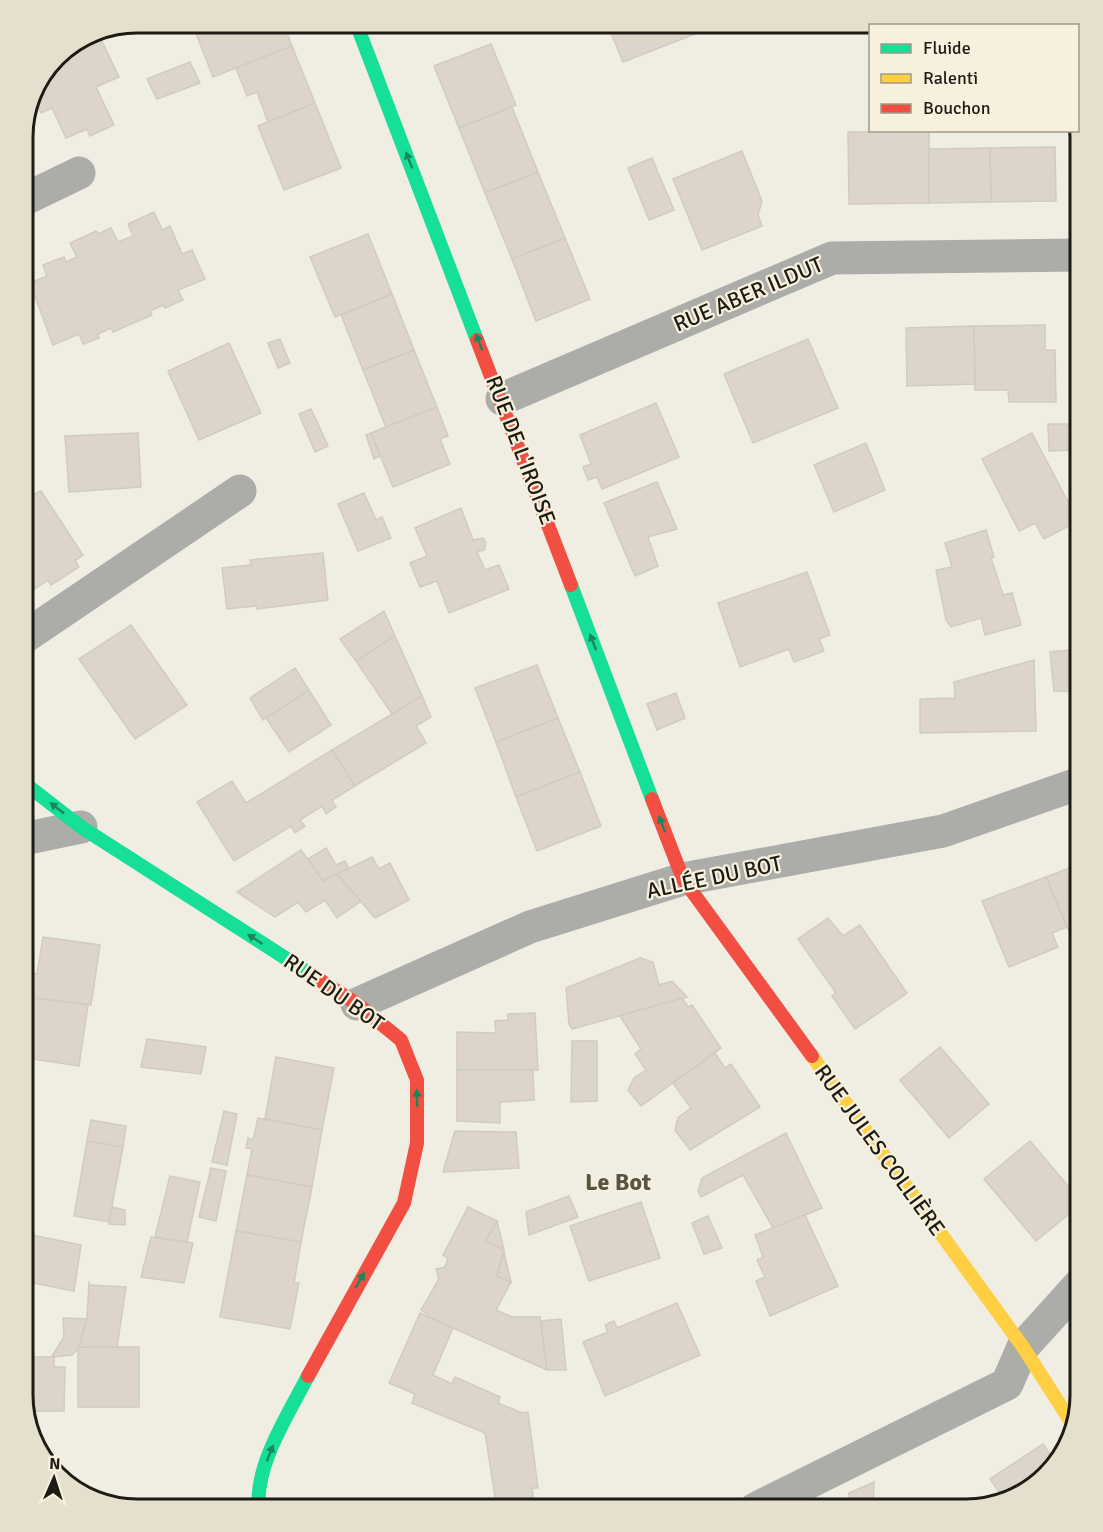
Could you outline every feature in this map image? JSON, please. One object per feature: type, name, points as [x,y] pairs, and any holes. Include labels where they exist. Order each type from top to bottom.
[{"type":"street","name":"RUE DE L'IROISE","points":[[365,33],[683,879]]},
{"type":"street","points":[[33,195],[79,173]]},
{"type":"street","name":"RUE ABER ILDUT","points":[[501,399],[832,258],[1070,255]]},
{"type":"street","points":[[33,631],[240,491]]},
{"type":"street","name":"ALLÉE DU BOT","points":[[357,1004],[530,927],[683,879],[943,831],[1070,787]]},
{"type":"street","name":"RUE DU BOT","points":[[33,790],[81,827],[357,1004],[401,1040],[417,1080],[417,1143],[404,1203],[318,1355],[268,1455],[258,1499]]},
{"type":"street","points":[[33,837],[81,827]]},
{"type":"street","name":"RUE JULES COLLIÈRE","points":[[683,879],[1023,1347],[1067,1416]]},
{"type":"street","points":[[775,1499],[1007,1384],[1023,1347],[1070,1295]]},
{"type":"building","points":[[196,33],[287,33],[292,46],[213,77]]},
{"type":"building","points":[[611,33],[697,33],[623,62]]},
{"type":"building","points":[[101,40],[119,77],[96,87],[114,125],[90,136],[87,129],[66,138],[52,108],[41,113],[38,107],[44,91],[54,74],[79,50]]},
{"type":"building","points":[[491,44],[516,105],[459,128],[434,66]]},
{"type":"building","points":[[292,46],[315,103],[268,122],[257,92],[247,96],[236,68]]},
{"type":"building","points":[[190,62],[200,83],[157,99],[147,79]]},
{"type":"building","points":[[315,103],[341,168],[284,190],[258,126]]},
{"type":"building","points":[[512,107],[538,172],[485,193],[459,128]]},
{"type":"building","points":[[848,132],[929,132],[929,203],[849,204]]},
{"type":"building","points":[[1055,147],[1056,201],[991,202],[990,148]]},
{"type":"building","points":[[990,148],[991,202],[929,203],[929,149]]},
{"type":"building","points":[[742,151],[762,201],[758,215],[762,226],[702,250],[673,179]]},
{"type":"building","points":[[652,158],[674,210],[649,220],[628,168]]},
{"type":"building","points":[[538,172],[565,238],[512,259],[485,193]]},
{"type":"building","points":[[154,212],[162,230],[170,226],[182,254],[192,250],[205,279],[178,290],[183,300],[165,308],[163,305],[150,311],[152,315],[113,332],[111,328],[98,334],[99,338],[83,344],[79,334],[53,345],[33,291],[33,282],[47,276],[43,265],[64,257],[66,262],[77,257],[70,243],[96,231],[98,234],[111,228],[118,242],[133,236],[128,224]]},
{"type":"building","points":[[368,234],[392,294],[335,317],[310,257]]},
{"type":"building","points":[[565,238],[590,299],[536,321],[512,259]]},
{"type":"building","points":[[392,294],[414,350],[363,370],[341,315]]},
{"type":"building","points":[[1045,325],[1045,350],[1055,350],[1056,402],[1009,402],[1008,390],[975,390],[974,326]]},
{"type":"building","points":[[974,326],[975,384],[907,386],[906,328]]},
{"type":"building","points":[[280,339],[290,363],[278,368],[268,343]]},
{"type":"building","points":[[808,339],[838,408],[753,443],[724,374]]},
{"type":"building","points":[[229,343],[261,413],[199,440],[168,371]]},
{"type":"building","points":[[414,350],[437,407],[386,427],[363,370]]},
{"type":"building","points":[[656,403],[679,457],[602,489],[597,477],[588,480],[583,467],[591,464],[580,435]]},
{"type":"building","points":[[437,407],[448,436],[440,439],[450,464],[393,487],[371,433]]},
{"type":"building","points":[[311,409],[328,446],[315,452],[299,414]]},
{"type":"building","points":[[1048,424],[1070,424],[1070,450],[1049,451]]},
{"type":"building","points":[[138,433],[141,487],[69,492],[65,436]]},
{"type":"building","points":[[371,433],[380,456],[374,459],[366,435]]},
{"type":"building","points":[[1032,433],[1070,506],[1070,525],[1044,539],[1035,523],[1019,531],[982,459]]},
{"type":"building","points":[[866,443],[885,490],[834,512],[814,465]]},
{"type":"building","points":[[657,482],[677,529],[648,537],[658,566],[635,576],[604,503]]},
{"type":"building","points":[[41,491],[83,555],[75,561],[79,567],[51,585],[48,580],[33,590],[33,495]]},
{"type":"building","points":[[364,493],[376,520],[382,517],[391,538],[358,551],[338,504]]},
{"type":"building","points":[[461,508],[473,540],[483,538],[486,543],[484,550],[477,552],[485,570],[499,565],[509,589],[449,613],[437,581],[420,587],[410,563],[427,556],[415,528]]},
{"type":"building","points":[[986,530],[994,557],[991,558],[1003,595],[1012,593],[1021,625],[985,635],[981,618],[951,627],[946,620],[936,570],[952,567],[945,543]]},
{"type":"building","points":[[323,553],[328,600],[257,609],[257,606],[227,609],[222,568],[251,565],[250,560]]},
{"type":"building","points":[[807,572],[830,635],[819,639],[824,651],[794,662],[789,649],[740,667],[718,603]]},
{"type":"building","points":[[384,611],[395,636],[356,661],[340,639]]},
{"type":"building","points":[[131,625],[187,705],[135,739],[79,659]]},
{"type":"building","points":[[395,636],[422,696],[392,714],[356,661]]},
{"type":"building","points":[[1070,650],[1070,692],[1054,691],[1050,652]]},
{"type":"building","points":[[1034,660],[1036,731],[920,733],[920,699],[955,698],[954,682]]},
{"type":"building","points":[[537,665],[558,718],[496,742],[475,688]]},
{"type":"building","points":[[295,668],[309,690],[263,720],[250,698]]},
{"type":"building","points":[[309,690],[331,725],[289,752],[266,718]]},
{"type":"building","points":[[676,693],[685,718],[657,730],[647,704]]},
{"type":"building","points":[[422,696],[431,717],[416,726],[426,743],[355,786],[332,750]]},
{"type":"building","points":[[558,718],[580,772],[516,797],[496,742]]},
{"type":"building","points":[[332,750],[355,786],[332,800],[336,807],[326,814],[322,806],[300,820],[305,826],[295,833],[291,826],[234,861],[197,802],[232,781],[246,803]]},
{"type":"building","points":[[580,772],[601,826],[537,851],[516,797]]},
{"type":"building","points":[[326,848],[336,865],[345,861],[349,869],[323,881],[308,859]]},
{"type":"building","points":[[301,850],[323,881],[337,874],[361,901],[337,918],[325,900],[306,912],[298,902],[275,917],[237,892]]},
{"type":"building","points":[[372,857],[379,869],[390,863],[409,900],[375,918],[337,874]]},
{"type":"building","points":[[1070,868],[1070,933],[1046,877]]},
{"type":"building","points":[[1046,877],[1067,927],[1052,933],[1058,947],[1009,967],[982,901]]},
{"type":"building","points":[[828,918],[843,936],[860,925],[907,993],[855,1029],[832,996],[836,993],[798,939]]},
{"type":"building","points":[[43,937],[100,945],[91,1005],[33,998],[33,974],[37,974]]},
{"type":"building","points":[[640,958],[653,962],[659,985],[672,981],[687,997],[572,1029],[569,1024],[566,988]]},
{"type":"building","points":[[33,998],[88,1005],[79,1066],[33,1059]]},
{"type":"building","points":[[682,998],[688,1007],[692,1005],[721,1048],[641,1106],[628,1090],[634,1078],[646,1070],[635,1054],[641,1049],[620,1016]]},
{"type":"building","points":[[535,1013],[538,1070],[457,1070],[457,1032],[496,1033],[495,1021],[508,1020],[508,1014]]},
{"type":"building","points":[[147,1039],[206,1047],[201,1074],[141,1067]]},
{"type":"building","points":[[572,1041],[597,1041],[597,1101],[571,1102]]},
{"type":"building","points":[[940,1047],[989,1104],[949,1138],[900,1080]]},
{"type":"building","points":[[715,1053],[725,1068],[731,1064],[760,1107],[690,1150],[675,1130],[678,1118],[691,1108],[673,1083]]},
{"type":"building","points":[[276,1057],[334,1068],[322,1130],[265,1119]]},
{"type":"building","points":[[457,1070],[533,1070],[534,1100],[500,1102],[500,1123],[457,1121]]},
{"type":"building","points":[[224,1111],[237,1114],[227,1165],[212,1162]]},
{"type":"building","points":[[258,1118],[322,1130],[312,1187],[247,1175],[252,1149],[246,1148],[248,1138],[253,1140]]},
{"type":"building","points":[[91,1120],[126,1126],[123,1147],[87,1141]]},
{"type":"building","points":[[455,1131],[516,1132],[519,1168],[443,1172]]},
{"type":"building","points":[[786,1133],[822,1208],[773,1228],[743,1175],[701,1197],[698,1191],[702,1178]]},
{"type":"building","points":[[87,1141],[123,1147],[109,1222],[74,1216]]},
{"type":"building","points":[[1030,1141],[1070,1188],[1070,1213],[1036,1241],[984,1179]]},
{"type":"building","points":[[211,1168],[226,1171],[216,1221],[199,1217]]},
{"type":"building","points":[[247,1175],[312,1187],[301,1242],[236,1231]]},
{"type":"building","points":[[170,1176],[200,1182],[187,1242],[155,1237]]},
{"type":"building","points":[[569,1196],[578,1217],[529,1235],[526,1212]]},
{"type":"building","points":[[641,1202],[660,1258],[589,1281],[570,1226]]},
{"type":"building","points":[[112,1207],[125,1210],[125,1225],[109,1224]]},
{"type":"building","points":[[468,1207],[497,1221],[486,1241],[504,1250],[497,1276],[511,1282],[496,1310],[512,1317],[540,1317],[547,1370],[426,1316],[427,1314],[421,1310],[439,1279],[436,1269],[445,1267],[448,1258],[443,1255]]},
{"type":"building","points":[[805,1215],[838,1286],[770,1316],[756,1281],[765,1277],[757,1260],[763,1257],[755,1235]]},
{"type":"building","points":[[708,1216],[722,1248],[704,1254],[692,1223]]},
{"type":"building","points":[[497,1221],[504,1250],[486,1241]]},
{"type":"building","points":[[236,1231],[301,1242],[294,1283],[299,1283],[290,1329],[220,1317]]},
{"type":"building","points":[[33,1235],[81,1245],[74,1291],[33,1283]]},
{"type":"building","points":[[151,1237],[193,1243],[184,1283],[141,1277]]},
{"type":"building","points":[[504,1253],[511,1282],[497,1276]]},
{"type":"building","points":[[89,1283],[90,1285],[126,1287],[117,1347],[78,1349],[87,1319]]},
{"type":"building","points":[[677,1303],[700,1355],[605,1396],[583,1342],[608,1332],[605,1325],[614,1321],[617,1328]]},
{"type":"building","points":[[420,1313],[453,1328],[433,1375],[452,1384],[455,1377],[500,1397],[498,1403],[522,1413],[528,1412],[538,1488],[532,1488],[534,1499],[495,1499],[485,1433],[412,1403],[415,1394],[389,1383]]},
{"type":"building","points":[[63,1318],[87,1319],[78,1349],[72,1355],[53,1357],[64,1337]]},
{"type":"building","points":[[561,1319],[566,1370],[547,1370],[541,1321]]},
{"type":"building","points":[[81,1347],[139,1347],[139,1407],[78,1407],[78,1349]]},
{"type":"building","points":[[33,1357],[54,1357],[54,1367],[65,1367],[64,1411],[34,1411]]},
{"type":"building","points":[[1043,1444],[1051,1455],[1029,1478],[1006,1491],[1000,1493],[990,1479]]},
{"type":"building","points":[[874,1482],[873,1499],[849,1499],[849,1493]]},
{"type":"traffic: fast","points":[[360,33],[477,340]]},
{"type":"traffic: fast","points":[[571,585],[652,799]]},
{"type":"traffic: fast","points":[[33,790],[81,827],[315,977]]},
{"type":"traffic: fast","points":[[259,1499],[262,1475],[274,1440],[308,1376]]},
{"type":"traffic: slow","points":[[812,1056],[1023,1347],[1067,1416]]},
{"type":"traffic: jam","points":[[477,340],[571,585]]},
{"type":"traffic: jam","points":[[652,799],[683,879],[812,1056]]},
{"type":"traffic: jam","points":[[308,1376],[404,1203],[417,1143],[417,1080],[401,1040],[357,1004],[315,977]]},
{"type":"district","name":"Le Bot","points":[[618,1182]]}]
